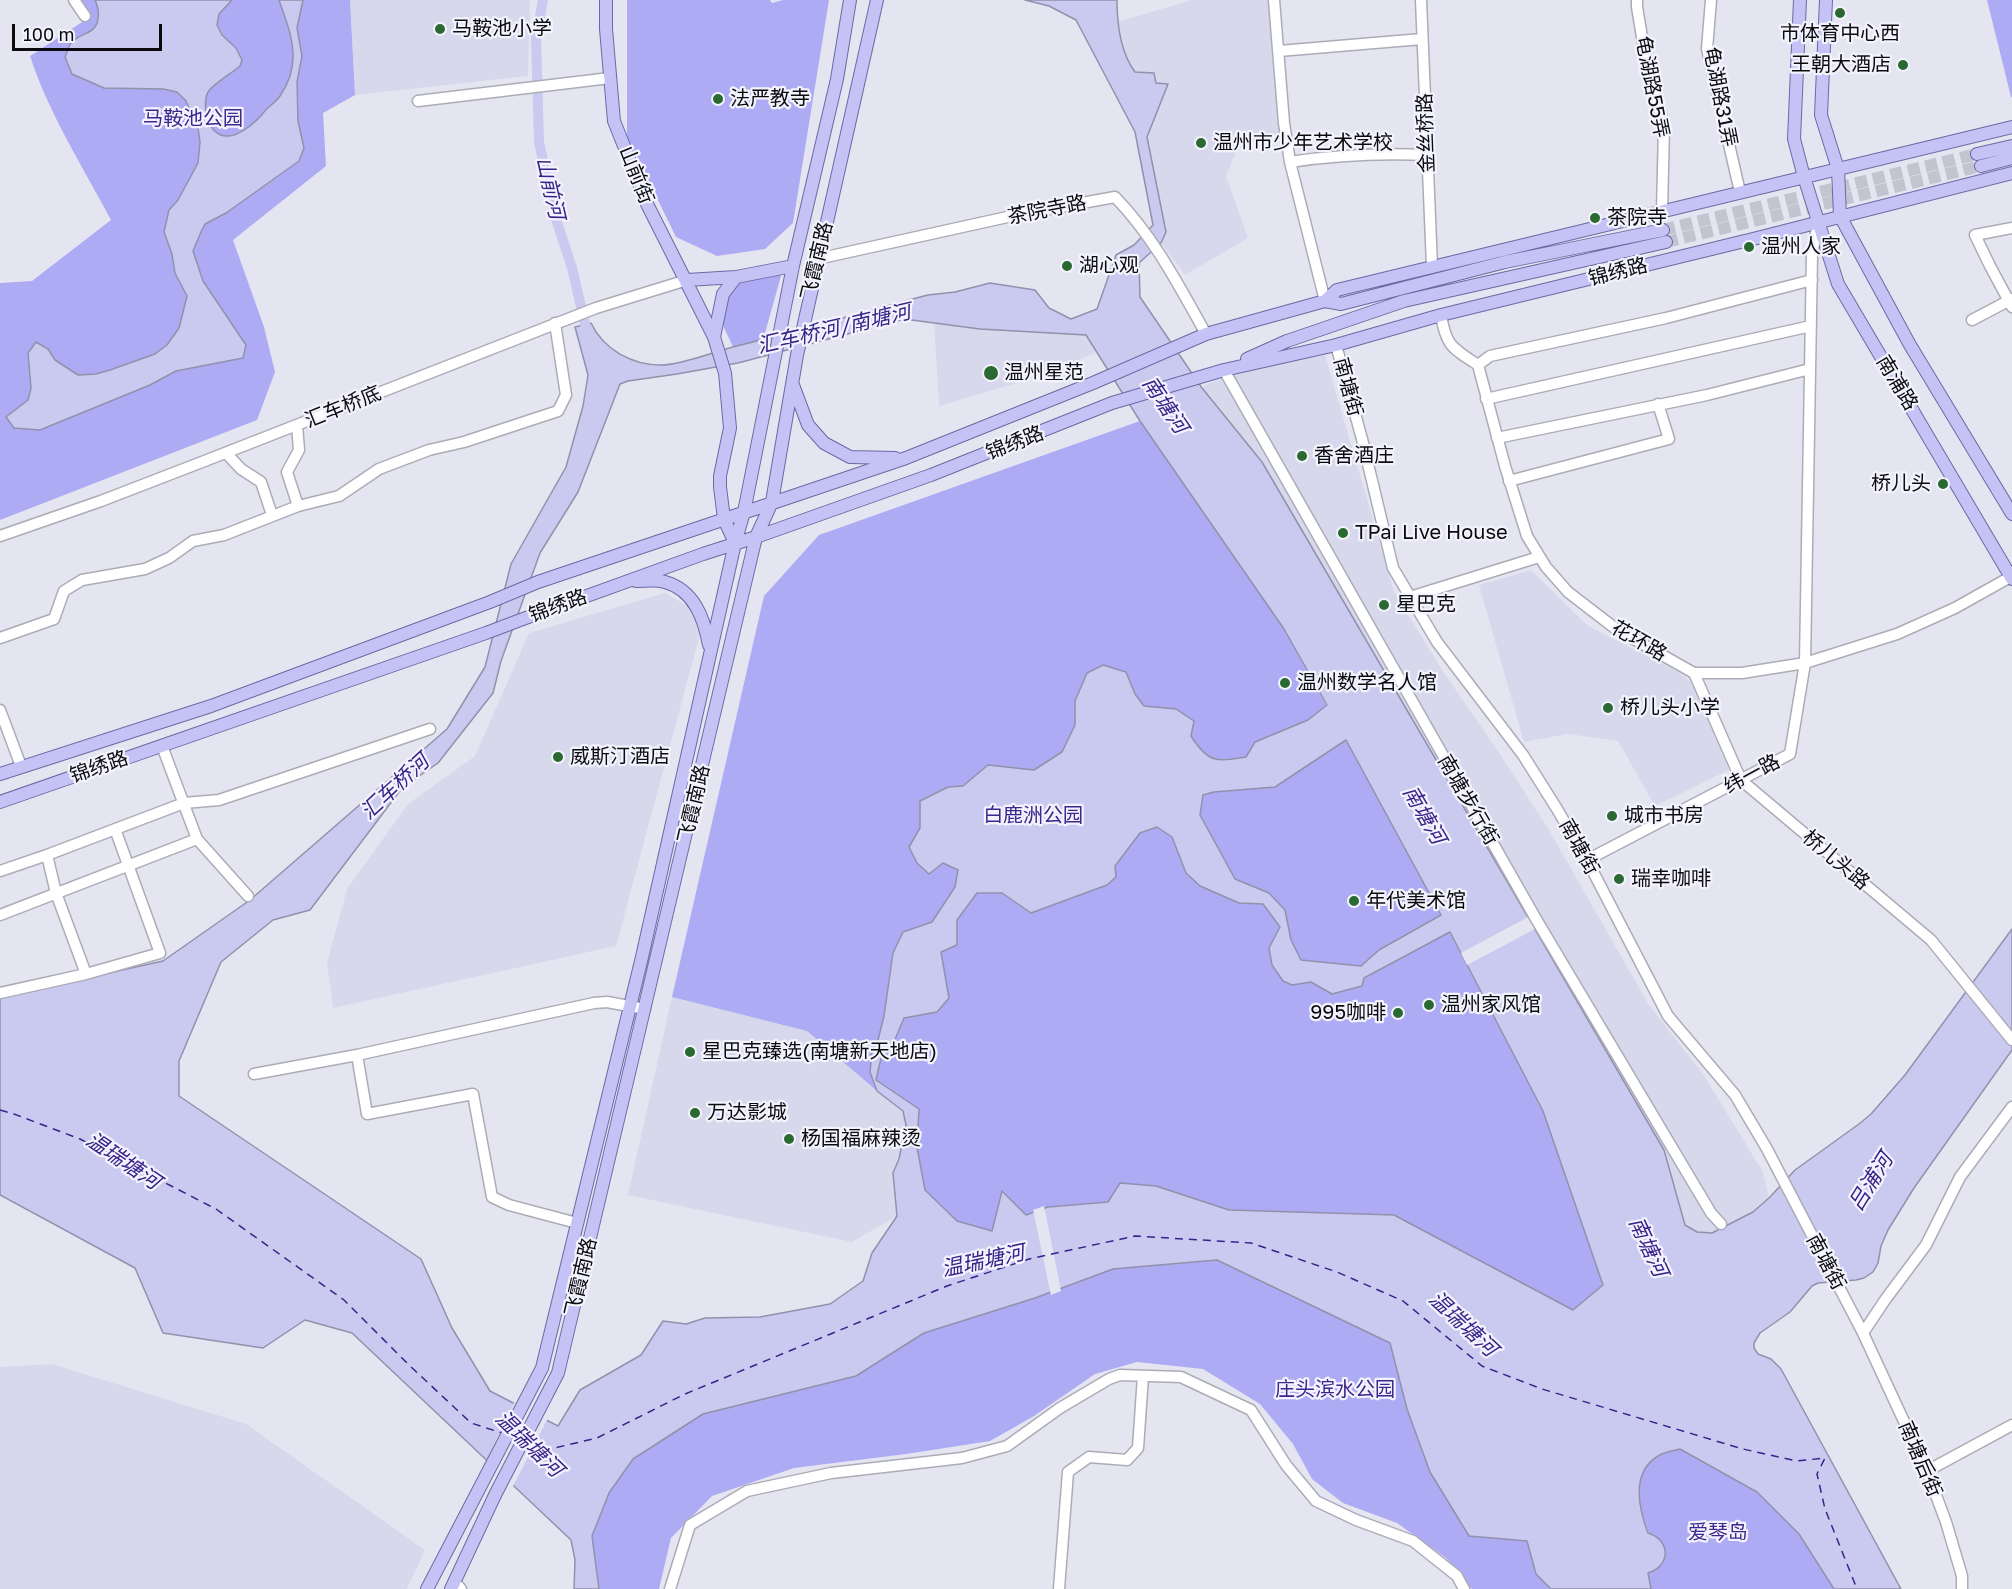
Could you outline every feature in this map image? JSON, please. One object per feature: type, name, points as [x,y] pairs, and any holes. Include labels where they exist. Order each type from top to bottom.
[{"type":"main road","name":"山前街","points":[[606,0],[606,29],[614,121],[647,204],[715,339],[725,373],[729,428],[720,476],[724,519],[735,543]]},
{"type":"main road","name":"飞霞南路","points":[[427,1589],[542,1368],[630,1006],[744,512],[793,266],[837,79],[850,0]]},
{"type":"main road","name":"飞霞南路","points":[[456,1587],[495,1495],[558,1373],[756,537],[772,502],[796,355],[878,0]]},
{"type":"main road","name":"南浦路","points":[[1800,0],[1794,139],[1838,284],[2011,577]]},
{"type":"main road","name":"南浦路","points":[[1826,0],[1821,114],[1838,169],[1840,216],[1910,345],[2012,514]]},
{"type":"main road","name":"锦绣路","points":[[1325,301],[1337,290],[2012,127]]},
{"type":"main road","points":[[2012,146],[1979,160],[2012,158]]},
{"type":"main road","name":"锦绣路","points":[[0,802],[931,475],[1112,403],[1224,370],[1336,345],[1441,315],[2012,173]]},
{"type":"main road","name":"锦绣路","points":[[0,774],[211,706],[538,582],[906,458],[1094,383],[1206,334],[1325,301],[1341,304],[1505,262],[1665,236],[1404,301],[1287,341],[1224,370]]},
{"type":"main road","points":[[687,280],[736,277],[793,266]]},
{"type":"main road","name":"山前街","points":[[715,339],[723,294],[736,277]]},
{"type":"main road","points":[[793,384],[808,425],[824,443],[850,457],[906,458]]},
{"type":"main road","points":[[629,581],[663,581],[686,593],[703,617],[710,652]]},
{"type":"street","points":[[74,0],[84,16]]},
{"type":"street","points":[[1274,0],[1284,123],[1290,162],[1325,301]]},
{"type":"street","name":"金丝桥路","points":[[1421,0],[1432,266]]},
{"type":"street","name":"龟湖路55弄","points":[[1637,0],[1644,49],[1664,127],[1662,211]]},
{"type":"street","name":"龟湖路31弄","points":[[1711,0],[1707,49],[1740,192]]},
{"type":"street","points":[[1279,51],[1422,39]]},
{"type":"street","points":[[418,101],[610,78]]},
{"type":"street","points":[[1290,162],[1378,153],[1427,154]]},
{"type":"street","name":"茶院寺路","points":[[817,259],[1021,214],[1115,197],[1162,254],[1206,334]]},
{"type":"street","points":[[1805,663],[1812,255],[1818,222]]},
{"type":"street","points":[[1972,320],[2011,302],[1989,266],[1975,235],[2012,228]]},
{"type":"street","name":"汇车桥底","points":[[0,536],[101,501],[226,453],[559,321],[687,280]]},
{"type":"street","points":[[1441,315],[1444,332],[1453,349],[1478,365],[1490,356],[1666,318],[1812,280]]},
{"type":"street","points":[[0,638],[54,619],[64,591],[82,580],[145,568],[169,558],[193,541],[224,535],[298,506],[339,496],[379,469],[429,450],[474,439],[558,411],[566,395],[559,321]]},
{"type":"street","points":[[1486,399],[1811,326]]},
{"type":"street","name":"南塘街","points":[[1336,345],[1362,439],[1393,568],[1437,642],[1523,755],[1557,809],[1587,860],[1668,1016],[1735,1095],[1767,1149],[1863,1333]]},
{"type":"street","name":"花环路","points":[[1478,365],[1509,481],[1527,536],[1546,567],[1568,592],[1616,629],[1694,673],[1742,673],[1805,663],[1897,634],[1955,608],[2011,577]]},
{"type":"street","points":[[1497,438],[1707,395],[1810,369]]},
{"type":"street","name":"南塘步行街","points":[[1224,370],[1536,919],[1711,1213],[1721,1224]]},
{"type":"street","points":[[1509,481],[1669,439],[1658,404]]},
{"type":"street","points":[[297,425],[299,450],[287,472],[298,506]]},
{"type":"street","points":[[226,453],[241,469],[261,482],[272,516]]},
{"type":"street","points":[[1410,597],[1539,557]]},
{"type":"street","name":"纬一路","points":[[1587,860],[1790,754],[1805,663]]},
{"type":"street","points":[[1694,673],[1741,780]]},
{"type":"street","points":[[0,710],[21,766]]},
{"type":"street","points":[[0,871],[184,803],[219,800],[430,729]]},
{"type":"street","points":[[162,746],[197,838],[248,896]]},
{"type":"street","name":"桥儿头路","points":[[1741,780],[1931,940],[2012,1040]]},
{"type":"street","points":[[0,993],[86,974],[160,953],[115,829]]},
{"type":"street","points":[[0,915],[197,838]]},
{"type":"street","points":[[47,855],[56,893],[86,974]]},
{"type":"street","points":[[254,1074],[357,1055],[594,1003],[607,1002],[645,1009]]},
{"type":"street","points":[[357,1055],[367,1114],[473,1094],[492,1197],[509,1205],[577,1223]]},
{"type":"street","points":[[1863,1333],[1926,1245],[1960,1177],[2012,1107]]},
{"type":"street","name":"南塘后街","points":[[1863,1333],[1927,1471],[1946,1522],[1962,1576],[1962,1589]]},
{"type":"street","points":[[670,1589],[690,1525],[747,1491],[831,1473],[962,1458],[1007,1446],[1060,1408],[1120,1375],[1181,1377],[1251,1410],[1286,1465],[1316,1502],[1413,1541],[1457,1576],[1464,1589]]},
{"type":"street","points":[[1059,1589],[1068,1472],[1089,1457],[1127,1460],[1138,1448],[1143,1376]]},
{"type":"street","points":[[1927,1471],[2012,1425]]},
{"type":"shaded area","name":"马鞍池小学","points":[[350,0],[530,0],[528,76],[355,95]]},
{"type":"shaded area","name":"温州市少年艺术学校","points":[[1192,0],[1268,0],[1279,134],[1237,149],[1226,176],[1248,238],[1185,275],[1161,243],[1166,232],[1146,137],[1168,84],[1156,83],[1154,73],[1135,72],[1127,62],[1117,22]]},
{"type":"shaded area","name":"温州星范","points":[[934,322],[980,329],[1086,335],[1096,352],[1013,384],[939,406]]},
{"type":"shaded area","points":[[1325,355],[1394,592],[1444,673],[1549,830],[1649,1005],[1703,1074],[1763,1172],[1769,1198],[1753,1212],[1712,1233],[1697,1232],[1685,1224],[1664,1150],[1262,462],[1202,388],[1209,383],[1263,367]]},
{"type":"shaded area","name":"桥儿头小学","points":[[1531,570],[1587,625],[1678,672],[1691,682],[1729,770],[1655,806],[1618,741],[1568,734],[1524,742],[1479,585]]},
{"type":"shaded area","points":[[665,593],[693,609],[700,634],[616,946],[333,1008],[327,963],[347,889],[408,804],[475,756],[529,633]]},
{"type":"shaded area","points":[[672,997],[807,1031],[903,1111],[906,1125],[899,1159],[893,1173],[897,1216],[852,1242],[628,1195]]},
{"type":"shaded area","points":[[52,1364],[246,1424],[425,1550],[407,1589],[0,1589],[0,1367]]},
{"type":"green space","name":"马鞍池公园","points":[[79,0],[350,0],[355,95],[323,113],[326,166],[233,240],[264,327],[275,372],[257,420],[0,520],[0,283],[32,281],[111,220],[67,140],[30,56],[90,17]]},
{"type":"green space","points":[[627,0],[770,0],[772,3],[783,0],[829,0],[793,223],[765,249],[717,256],[676,237],[627,137]]},
{"type":"green space","points":[[1987,0],[2012,0],[2012,97],[2011,97]]},
{"type":"green space","points":[[776,273],[781,276],[763,340],[733,347],[720,319],[724,301],[735,283]]},
{"type":"green space","name":"白鹿洲公园","points":[[1140,421],[1284,629],[1405,847],[1543,1111],[1603,1285],[1573,1310],[1394,1215],[1229,1210],[1156,1186],[1108,1202],[1048,1207],[992,1231],[957,1221],[925,1190],[917,1147],[919,1109],[877,1091],[807,1031],[672,997],[764,596],[819,535]]},
{"type":"green space","name":"庄头滨水公园","points":[[1217,1260],[1391,1343],[1407,1409],[1430,1472],[1469,1536],[1527,1541],[1536,1574],[1551,1589],[1472,1589],[1446,1558],[1397,1523],[1343,1503],[1312,1479],[1293,1444],[1260,1404],[1203,1369],[1137,1362],[1095,1374],[1034,1416],[990,1441],[794,1468],[712,1496],[671,1538],[659,1589],[599,1589],[592,1536],[609,1493],[633,1459],[703,1414],[856,1376],[924,1333],[1035,1298],[1113,1269]]},
{"type":"green space","name":"爱琴岛","points":[[1680,1449],[1757,1492],[1799,1534],[1834,1589],[1651,1589],[1648,1573],[1655,1535],[1649,1533],[1642,1513],[1640,1482],[1649,1463],[1660,1455]]},
{"type":"water","points":[[95,0],[232,0],[219,14],[217,25],[222,35],[236,48],[242,60],[240,66],[210,89],[205,105],[208,119],[215,131],[220,135],[232,136],[252,124],[278,98],[287,84],[293,60],[293,48],[279,0],[303,0],[297,28],[302,56],[297,82],[298,121],[304,148],[299,161],[226,213],[205,224],[193,251],[203,281],[246,345],[243,358],[176,371],[150,385],[40,430],[14,428],[6,417],[28,400],[31,388],[28,353],[36,342],[48,349],[55,360],[78,375],[110,370],[155,354],[167,345],[179,328],[187,296],[175,273],[172,254],[164,232],[169,210],[178,200],[198,163],[200,142],[198,128],[186,101],[177,92],[163,89],[104,88],[72,74],[65,57],[71,43],[91,31],[97,24],[98,7]]},
{"type":"water","points":[[1025,0],[1117,0],[1120,38],[1130,64],[1135,72],[1154,73],[1156,83],[1168,84],[1147,137],[1166,232],[1161,243],[1139,263],[1140,297],[1202,388],[1262,462],[1664,1150],[1685,1225],[1697,1232],[1712,1233],[1753,1212],[1795,1170],[1871,1114],[1905,1075],[2012,929],[2012,1050],[1914,1188],[1888,1230],[1873,1272],[1856,1280],[1818,1283],[1812,1286],[1790,1312],[1760,1333],[1754,1343],[1758,1354],[1771,1359],[1781,1369],[1901,1589],[1834,1589],[1799,1534],[1757,1492],[1680,1449],[1660,1455],[1649,1463],[1640,1482],[1640,1503],[1648,1533],[1661,1541],[1665,1553],[1661,1565],[1648,1573],[1651,1589],[1551,1589],[1536,1574],[1527,1541],[1469,1536],[1430,1472],[1407,1409],[1390,1343],[1217,1260],[1113,1269],[1035,1298],[924,1333],[856,1376],[703,1414],[633,1459],[609,1493],[592,1536],[599,1589],[574,1589],[575,1560],[571,1540],[352,1333],[305,1320],[263,1348],[163,1333],[135,1268],[0,1195],[0,997],[163,961],[250,900],[447,729],[485,667],[511,564],[566,467],[583,406],[588,375],[575,327],[591,323],[603,341],[620,354],[640,362],[661,365],[687,361],[928,295],[955,292],[990,283],[1035,290],[1049,308],[1071,319],[1097,309],[1116,255],[1134,245],[1153,225],[1135,132],[1076,20],[1049,6]],"holes":[[[904,319],[980,329],[1086,335],[1140,421],[1284,629],[1327,705],[1308,720],[1255,742],[1246,757],[1220,760],[1208,756],[1197,745],[1191,736],[1194,721],[1176,709],[1144,706],[1135,694],[1126,672],[1103,665],[1087,673],[1075,701],[1075,725],[1062,752],[1034,770],[988,765],[963,786],[948,787],[920,801],[920,828],[909,847],[917,863],[929,874],[943,863],[958,870],[955,887],[932,922],[903,932],[893,953],[884,1016],[872,1053],[870,1072],[877,1091],[903,1111],[906,1125],[899,1159],[893,1173],[897,1216],[872,1253],[863,1281],[830,1304],[760,1317],[705,1318],[686,1324],[663,1321],[641,1355],[580,1390],[558,1426],[490,1391],[452,1328],[421,1259],[179,1096],[179,1061],[221,962],[273,920],[310,910],[402,788],[438,763],[493,693],[501,661],[540,553],[578,492],[620,384],[738,363]],[[1346,740],[1441,915],[1379,950],[1361,966],[1301,960],[1291,940],[1285,910],[1269,893],[1235,879],[1200,815],[1203,795],[1275,787]],[[1157,827],[1172,837],[1186,873],[1200,886],[1239,903],[1263,904],[1280,927],[1269,948],[1272,965],[1283,981],[1292,985],[1311,982],[1332,994],[1362,986],[1364,978],[1450,932],[1543,1111],[1603,1285],[1573,1310],[1394,1215],[1229,1210],[1156,1186],[1120,1183],[1108,1202],[1048,1207],[1026,1215],[1002,1191],[992,1231],[957,1221],[925,1190],[917,1147],[919,1109],[876,1080],[882,1054],[891,1049],[904,1018],[937,1012],[949,998],[941,952],[957,945],[957,920],[977,893],[1002,893],[1031,913],[1107,885],[1116,877],[1115,866],[1140,833]]]},
{"type":"pier","points":[[1530,916],[1537,928],[1467,965],[1461,953]]},
{"type":"pier","points":[[1044,1206],[1061,1291],[1051,1295],[1033,1210]]},
{"type":"pier","points":[[515,1401],[548,1418],[512,1488],[485,1463]]},
{"type":"waterway","name":"山前河","points":[[543,0],[536,38],[539,142],[554,213],[572,268],[588,337]]},
{"type":"ferry route","points":[[0,1110],[80,1139],[216,1209],[344,1300],[471,1423],[502,1433]]},
{"type":"ferry route","points":[[530,1442],[550,1449],[597,1438],[685,1394],[947,1286],[1029,1259],[1135,1236],[1251,1243],[1337,1272],[1403,1301],[1482,1366],[1542,1389],[1743,1449],[1797,1461],[1825,1458],[1817,1474],[1825,1509],[1857,1589]]},
{"type":"tunnel","points":[[1663,230],[1977,154]]},
{"type":"tunnel","points":[[1666,242],[1981,166]]},
{"type":"place","name":"市体育中心西","points":[[1840,13]]},
{"type":"place","name":"马鞍池小学","points":[[440,29]]},
{"type":"place","name":"王朝大酒店","points":[[1903,65]]},
{"type":"place","name":"法严教寺","points":[[718,99]]},
{"type":"place","name":"温州市少年艺术学校","points":[[1201,143]]},
{"type":"place","name":"茶院寺","points":[[1595,218]]},
{"type":"place","name":"温州人家","points":[[1749,247]]},
{"type":"place","name":"湖心观","points":[[1067,266]]},
{"type":"place","name":"温州星范","points":[[991,373]]},
{"type":"place","name":"香舍酒庄","points":[[1302,456]]},
{"type":"place","name":"桥儿头","points":[[1943,484]]},
{"type":"place","name":"TPai Live House","points":[[1343,533]]},
{"type":"place","name":"星巴克","points":[[1384,605]]},
{"type":"place","name":"温州数学名人馆","points":[[1285,683]]},
{"type":"place","name":"桥儿头小学","points":[[1608,708]]},
{"type":"place","name":"威斯汀酒店","points":[[558,757]]},
{"type":"place","name":"城市书房","points":[[1612,816]]},
{"type":"place","name":"瑞幸咖啡","points":[[1619,879]]},
{"type":"place","name":"年代美术馆","points":[[1354,901]]},
{"type":"place","name":"温州家风馆","points":[[1429,1005]]},
{"type":"place","name":"995咖啡","points":[[1398,1013]]},
{"type":"place","name":"星巴克臻选(南塘新天地店)","points":[[690,1052]]},
{"type":"place","name":"万达影城","points":[[695,1113]]},
{"type":"place","name":"杨国福麻辣烫","points":[[789,1139]]},
{"type":"water label","name":"汇车桥河/南塘河","points":[[834,329]]},
{"type":"water label","name":"南塘河","points":[[1165,405]]},
{"type":"water label","name":"汇车桥河","points":[[395,787]]},
{"type":"water label","name":"南塘河","points":[[1424,815]]},
{"type":"water label","name":"温瑞塘河","points":[[123,1161]]},
{"type":"water label","name":"吕浦河","points":[[1871,1182]]},
{"type":"water label","name":"南塘河","points":[[1648,1247]]},
{"type":"water label","name":"温瑞塘河","points":[[983,1261]]},
{"type":"water label","name":"温瑞塘河","points":[[1463,1324]]},
{"type":"water label","name":"温瑞塘河","points":[[529,1444]]}]
